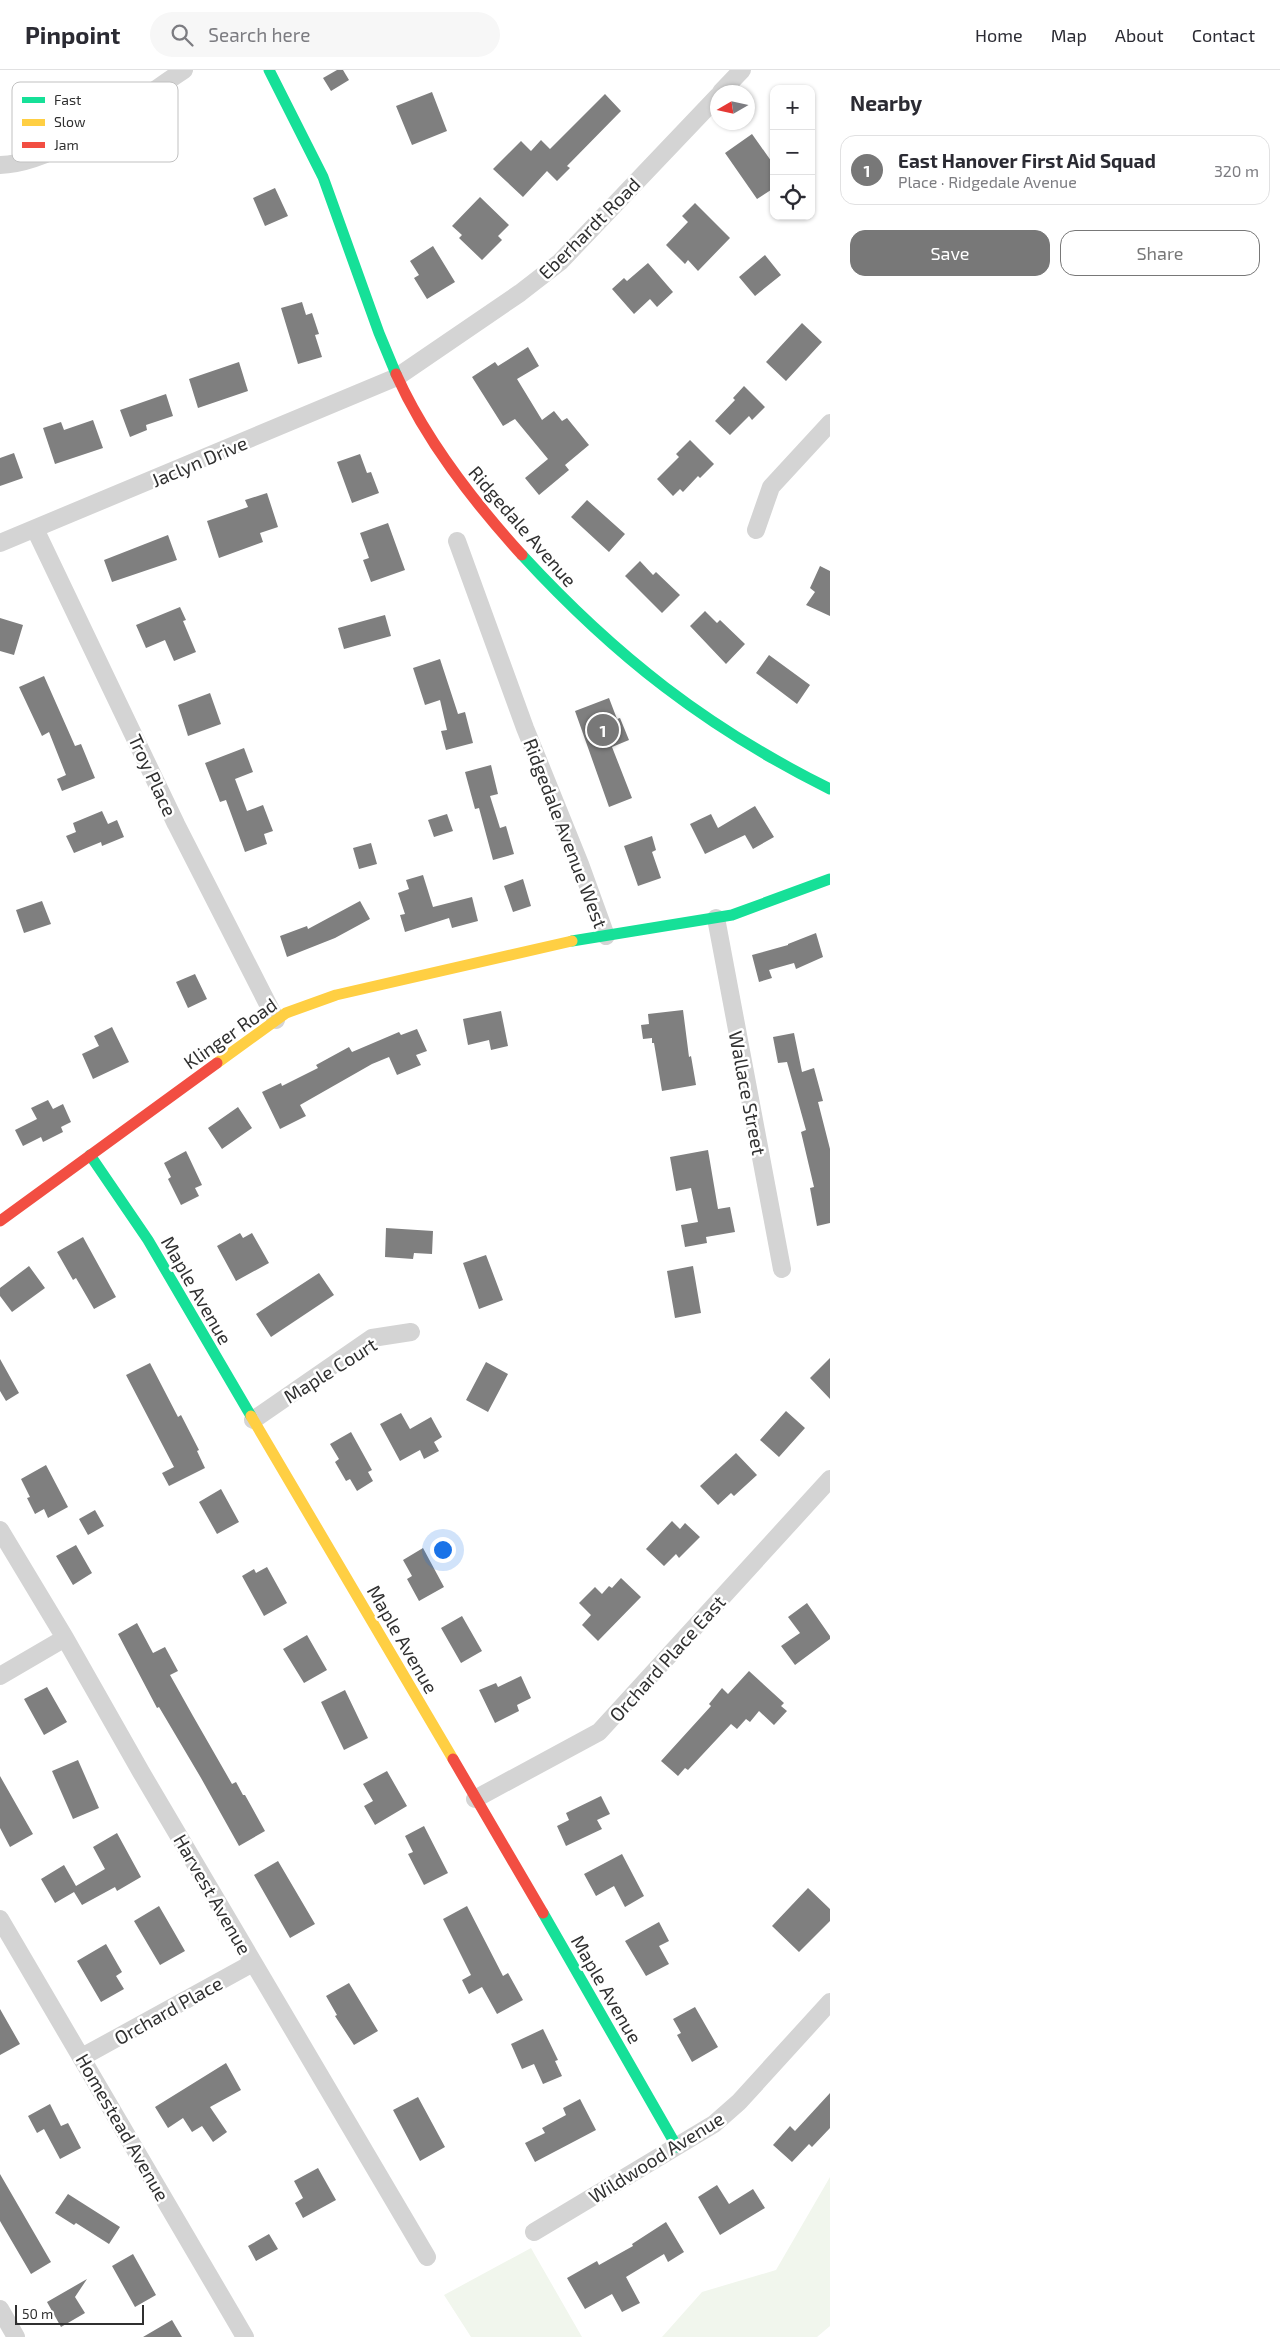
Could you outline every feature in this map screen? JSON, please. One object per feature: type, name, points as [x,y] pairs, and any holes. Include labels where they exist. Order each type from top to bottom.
[{"type":"street","points":[[165,82],[184,70]]},
{"type":"street","name":"Ridgedale Avenue","points":[[268,70],[308,140],[331,194],[369,309],[397,377],[428,434],[485,514],[590,626],[634,666],[680,702],[724,732],[787,769],[830,789]]},
{"type":"street","points":[[728,85],[742,70]]},
{"type":"street","name":"Eberhardt Road","points":[[397,377],[520,293],[560,262],[710,104]]},
{"type":"street","points":[[0,165],[18,162]]},
{"type":"street","name":"Jaclyn Drive","points":[[0,543],[397,377]]},
{"type":"street","points":[[756,530],[771,487],[830,423]]},
{"type":"street","name":"Troy Place","points":[[35,529],[176,824],[276,1020]]},
{"type":"street","name":"Ridgedale Avenue West","points":[[457,541],[525,728],[580,864],[606,936],[732,915],[830,879]]},
{"type":"street","name":"Wallace Street","points":[[716,918],[782,1269]]},
{"type":"street","name":"Klinger Road","points":[[0,1221],[286,1013],[336,995],[567,942],[606,936]]},
{"type":"street","name":"Maple Avenue","points":[[90,1154],[148,1240],[677,2147]]},
{"type":"street","name":"Maple Court","points":[[253,1420],[372,1338],[411,1332]]},
{"type":"street","name":"Orchard Place East","points":[[476,1800],[599,1732],[830,1479]]},
{"type":"street","name":"Harvest Avenue","points":[[0,1530],[427,2257]]},
{"type":"street","points":[[0,1676],[65,1638]]},
{"type":"street","name":"Homestead Avenue","points":[[0,1919],[245,2337]]},
{"type":"street","name":"Orchard Place","points":[[82,2057],[253,1963]]},
{"type":"street","name":"Wildwood Avenue","points":[[534,2232],[714,2124],[739,2102],[830,2002]]},
{"type":"street","points":[[0,2309],[16,2337]]},
{"type":"shaded area","points":[[830,2177],[830,2326],[817,2337],[662,2337],[702,2292],[776,2270]]},
{"type":"shaded area","points":[[531,2248],[582,2337],[471,2337],[444,2295]]},
{"type":"building","points":[[337,70],[343,70],[349,80],[331,91],[323,78]]},
{"type":"building","points":[[432,92],[447,131],[412,145],[396,106]]},
{"type":"building","points":[[605,94],[621,111],[567,166],[570,168],[557,181],[547,171],[523,197],[493,169],[521,141],[531,151],[541,140],[550,149]]},
{"type":"building","points":[[752,134],[770,159],[770,191],[757,199],[725,153]]},
{"type":"building","points":[[275,188],[288,216],[265,226],[253,198]]},
{"type":"building","points":[[480,197],[509,225],[498,236],[502,240],[482,260],[459,238],[462,235],[452,226]]},
{"type":"building","points":[[695,203],[730,238],[698,271],[688,260],[685,264],[666,245],[688,222],[682,216]]},
{"type":"building","points":[[433,246],[455,282],[427,299],[414,278],[419,275],[410,261]]},
{"type":"building","points":[[765,255],[781,275],[755,296],[739,277]]},
{"type":"building","points":[[648,263],[673,292],[657,307],[650,299],[634,314],[612,289],[624,278],[627,281]]},
{"type":"building","points":[[302,302],[306,315],[312,313],[319,334],[315,335],[322,357],[298,364],[281,308]]},
{"type":"building","points":[[802,323],[822,342],[786,381],[766,362]]},
{"type":"building","points":[[528,347],[539,366],[517,379],[542,420],[554,411],[562,421],[567,418],[589,445],[565,465],[569,470],[539,495],[525,478],[548,459],[515,419],[503,426],[472,377],[495,362],[498,366]]},
{"type":"building","points":[[239,362],[248,391],[198,408],[189,379]]},
{"type":"building","points":[[744,386],[765,407],[752,420],[749,416],[730,435],[715,421],[735,400],[733,398]]},
{"type":"building","points":[[166,394],[173,416],[146,425],[147,430],[130,437],[120,410]]},
{"type":"building","points":[[93,420],[103,448],[55,464],[43,428],[61,422],[64,430]]},
{"type":"building","points":[[690,440],[714,464],[700,478],[698,476],[683,492],[680,489],[673,496],[657,479],[679,457],[676,454]]},
{"type":"building","points":[[14,453],[23,478],[0,486],[0,458]]},
{"type":"building","points":[[360,454],[367,473],[371,472],[379,493],[352,503],[337,462]]},
{"type":"building","points":[[267,493],[278,527],[260,533],[263,542],[219,558],[207,521],[248,507],[245,500]]},
{"type":"building","points":[[587,500],[625,534],[609,552],[571,517]]},
{"type":"building","points":[[388,523],[405,570],[371,582],[363,560],[369,558],[360,533]]},
{"type":"building","points":[[168,535],[177,560],[112,582],[104,560]]},
{"type":"building","points":[[640,561],[653,575],[656,572],[680,595],[662,613],[625,576]]},
{"type":"building","points":[[820,566],[830,571],[830,616],[806,605],[815,592],[810,588]]},
{"type":"building","points":[[180,607],[186,620],[183,621],[196,652],[174,661],[165,640],[146,648],[136,625]]},
{"type":"building","points":[[705,611],[717,623],[720,620],[745,644],[726,664],[690,626]]},
{"type":"building","points":[[385,615],[391,636],[344,649],[338,628]]},
{"type":"building","points":[[0,618],[23,625],[14,655],[0,651]]},
{"type":"building","points":[[769,655],[810,685],[797,704],[756,673]]},
{"type":"building","points":[[440,659],[458,714],[465,712],[473,743],[446,750],[441,731],[447,730],[440,700],[425,705],[413,668]]},
{"type":"building","points":[[44,676],[75,746],[81,744],[95,778],[62,791],[57,779],[66,775],[49,732],[42,736],[19,687]]},
{"type":"building","points":[[210,693],[221,724],[188,736],[178,705]]},
{"type":"building","points":[[609,698],[617,719],[620,718],[629,740],[612,747],[632,798],[609,807],[575,711]]},
{"type":"building","points":[[244,748],[253,772],[235,779],[247,811],[263,805],[273,831],[264,834],[267,844],[245,852],[226,800],[220,802],[205,763]]},
{"type":"building","points":[[491,765],[498,794],[490,796],[500,828],[506,826],[514,854],[493,860],[479,808],[475,809],[465,772]]},
{"type":"building","points":[[755,806],[774,837],[753,849],[745,835],[705,854],[690,824],[711,814],[718,828]]},
{"type":"building","points":[[102,811],[108,824],[117,820],[124,837],[102,846],[101,842],[74,853],[66,836],[76,832],[73,823]]},
{"type":"building","points":[[447,814],[453,831],[434,837],[428,820]]},
{"type":"building","points":[[652,836],[656,850],[652,852],[661,878],[638,886],[624,846]]},
{"type":"building","points":[[371,843],[377,864],[359,869],[353,848]]},
{"type":"building","points":[[423,875],[433,907],[472,897],[478,921],[452,928],[449,918],[405,932],[400,915],[405,914],[398,893],[409,889],[406,880]]},
{"type":"building","points":[[523,879],[531,906],[513,912],[504,886]]},
{"type":"building","points":[[42,901],[51,924],[24,933],[16,910]]},
{"type":"building","points":[[360,901],[370,919],[335,938],[287,957],[280,936],[307,926],[308,929]]},
{"type":"building","points":[[816,933],[823,957],[796,969],[794,963],[769,970],[772,978],[759,982],[752,955],[788,945]]},
{"type":"building","points":[[195,974],[207,999],[188,1008],[176,982]]},
{"type":"building","points":[[683,1010],[689,1057],[691,1056],[696,1085],[662,1091],[654,1043],[652,1043],[652,1038],[643,1039],[641,1025],[649,1024],[648,1014]]},
{"type":"building","points":[[501,1011],[508,1046],[491,1050],[489,1040],[468,1045],[463,1019]]},
{"type":"building","points":[[112,1027],[129,1062],[93,1079],[82,1054],[99,1046],[94,1036]]},
{"type":"building","points":[[417,1029],[427,1051],[416,1055],[421,1065],[397,1075],[389,1057],[372,1064],[300,1105],[306,1116],[280,1129],[262,1092],[281,1083],[282,1086],[318,1068],[316,1065],[349,1047],[352,1052],[399,1032],[401,1035]]},
{"type":"building","points":[[794,1033],[802,1072],[814,1068],[823,1101],[818,1102],[830,1149],[830,1223],[817,1226],[810,1188],[814,1187],[801,1132],[806,1130],[787,1062],[778,1063],[773,1037]]},
{"type":"building","points":[[48,1100],[53,1109],[63,1104],[71,1122],[61,1127],[63,1132],[43,1142],[41,1137],[23,1146],[15,1130],[37,1119],[31,1108]]},
{"type":"building","points":[[238,1107],[252,1128],[222,1149],[208,1128]]},
{"type":"building","points":[[708,1150],[718,1209],[730,1207],[735,1232],[706,1237],[707,1243],[685,1247],[681,1225],[698,1222],[691,1188],[676,1191],[670,1157]]},
{"type":"building","points":[[186,1151],[202,1185],[195,1188],[199,1196],[181,1205],[168,1179],[171,1177],[164,1163]]},
{"type":"building","points":[[386,1228],[433,1231],[432,1254],[414,1253],[413,1259],[385,1257]]},
{"type":"building","points":[[240,1233],[243,1238],[252,1233],[269,1263],[236,1281],[217,1246]]},
{"type":"building","points":[[83,1237],[116,1297],[94,1309],[76,1278],[73,1280],[57,1252]]},
{"type":"building","points":[[486,1255],[503,1300],[479,1309],[463,1263]]},
{"type":"building","points":[[29,1266],[45,1288],[12,1312],[0,1296],[0,1288]]},
{"type":"building","points":[[693,1266],[701,1313],[675,1318],[667,1271]]},
{"type":"building","points":[[319,1273],[334,1295],[271,1337],[256,1314]]},
{"type":"building","points":[[830,1358],[830,1399],[810,1378]]},
{"type":"building","points":[[0,1359],[19,1393],[6,1401],[0,1391]]},
{"type":"building","points":[[486,1362],[508,1374],[488,1412],[466,1400]]},
{"type":"building","points":[[150,1363],[178,1417],[181,1415],[199,1450],[197,1451],[205,1468],[169,1486],[162,1473],[174,1467],[126,1375]]},
{"type":"building","points":[[786,1411],[805,1428],[779,1457],[760,1440]]},
{"type":"building","points":[[401,1413],[410,1429],[431,1417],[442,1437],[434,1442],[439,1451],[424,1459],[420,1450],[400,1461],[380,1424]]},
{"type":"building","points":[[351,1432],[372,1470],[368,1472],[373,1481],[357,1491],[350,1479],[346,1481],[335,1462],[339,1459],[330,1444]]},
{"type":"building","points":[[736,1453],[757,1475],[734,1496],[731,1493],[718,1505],[700,1486]]},
{"type":"building","points":[[46,1465],[68,1507],[48,1518],[44,1509],[35,1514],[27,1498],[30,1497],[21,1479]]},
{"type":"building","points":[[221,1489],[239,1522],[217,1534],[199,1502]]},
{"type":"building","points":[[95,1510],[104,1526],[88,1535],[79,1519]]},
{"type":"building","points":[[672,1521],[680,1529],[685,1523],[700,1537],[679,1558],[676,1554],[664,1566],[646,1549]]},
{"type":"building","points":[[76,1545],[92,1573],[73,1585],[56,1556]]},
{"type":"building","points":[[423,1548],[444,1587],[419,1601],[407,1579],[412,1576],[403,1560]]},
{"type":"building","points":[[267,1567],[287,1603],[264,1616],[242,1576],[254,1569],[256,1573]]},
{"type":"building","points":[[621,1578],[641,1597],[598,1641],[582,1625],[591,1615],[579,1603],[595,1587],[602,1594],[609,1586],[612,1588]]},
{"type":"building","points":[[807,1603],[830,1636],[830,1639],[795,1665],[781,1646],[800,1633],[788,1617]]},
{"type":"building","points":[[462,1616],[482,1651],[461,1663],[441,1628]]},
{"type":"building","points":[[137,1623],[153,1653],[165,1647],[178,1671],[170,1675],[232,1784],[236,1782],[265,1831],[239,1846],[159,1707],[157,1708],[118,1634]]},
{"type":"building","points":[[307,1635],[327,1670],[304,1683],[283,1649]]},
{"type":"building","points":[[749,1671],[784,1703],[781,1706],[787,1711],[774,1725],[759,1711],[750,1722],[746,1719],[737,1729],[731,1724],[688,1770],[685,1768],[678,1776],[661,1761],[711,1706],[709,1704],[722,1688],[728,1694]]},
{"type":"building","points":[[521,1676],[531,1698],[517,1705],[519,1711],[495,1723],[479,1690],[496,1683],[498,1687]]},
{"type":"building","points":[[47,1687],[67,1722],[44,1735],[24,1699]]},
{"type":"building","points":[[345,1690],[368,1738],[344,1750],[321,1702]]},
{"type":"building","points":[[78,1760],[99,1808],[73,1819],[52,1771]]},
{"type":"building","points":[[387,1771],[407,1806],[375,1825],[364,1806],[373,1801],[363,1784]]},
{"type":"building","points":[[0,1776],[33,1834],[10,1847],[0,1828]]},
{"type":"building","points":[[601,1796],[610,1814],[597,1820],[602,1829],[566,1846],[557,1826],[569,1820],[566,1813]]},
{"type":"building","points":[[424,1826],[448,1873],[424,1885],[408,1854],[413,1852],[405,1836]]},
{"type":"building","points":[[117,1833],[141,1877],[117,1891],[115,1887],[82,1905],[74,1892],[55,1903],[41,1879],[64,1865],[76,1886],[105,1869],[93,1847]]},
{"type":"building","points":[[622,1854],[644,1896],[625,1907],[614,1886],[596,1896],[584,1874]]},
{"type":"building","points":[[278,1861],[315,1924],[290,1938],[254,1875]]},
{"type":"building","points":[[808,1888],[830,1909],[830,1921],[799,1952],[772,1926]]},
{"type":"building","points":[[159,1906],[185,1951],[160,1965],[134,1921]]},
{"type":"building","points":[[467,1906],[503,1976],[508,1973],[523,2000],[497,2014],[482,1987],[469,1994],[462,1980],[471,1975],[443,1919]]},
{"type":"building","points":[[659,1922],[669,1941],[659,1946],[669,1964],[646,1976],[625,1941]]},
{"type":"building","points":[[106,1944],[122,1972],[116,1976],[124,1989],[101,2002],[77,1961]]},
{"type":"building","points":[[349,1983],[378,2031],[354,2045],[335,2016],[337,2015],[326,1996]]},
{"type":"building","points":[[695,2007],[718,2047],[692,2062],[677,2035],[681,2033],[673,2019]]},
{"type":"building","points":[[0,2009],[20,2044],[0,2055]]},
{"type":"building","points":[[543,2029],[558,2060],[555,2061],[562,2076],[543,2084],[534,2064],[522,2069],[511,2044]]},
{"type":"building","points":[[226,2063],[241,2090],[210,2107],[227,2132],[213,2142],[202,2126],[192,2132],[183,2118],[168,2128],[155,2107]]},
{"type":"building","points":[[830,2093],[830,2128],[812,2147],[809,2144],[792,2162],[773,2145],[790,2126],[795,2131]]},
{"type":"building","points":[[418,2097],[445,2147],[420,2161],[393,2110]]},
{"type":"building","points":[[580,2099],[596,2130],[535,2162],[525,2143],[545,2133],[542,2128],[566,2115],[563,2108]]},
{"type":"building","points":[[50,2104],[61,2126],[68,2123],[81,2148],[60,2159],[44,2129],[37,2133],[28,2116]]},
{"type":"building","points":[[318,2168],[336,2200],[303,2218],[295,2203],[303,2198],[294,2181]]},
{"type":"building","points":[[0,2174],[51,2262],[31,2274],[0,2221]]},
{"type":"building","points":[[717,2185],[729,2204],[753,2189],[765,2208],[720,2235],[698,2197]]},
{"type":"building","points":[[68,2194],[120,2227],[109,2244],[76,2223],[74,2225],[55,2213]]},
{"type":"building","points":[[666,2222],[684,2252],[668,2262],[664,2254],[626,2277],[640,2303],[622,2312],[612,2294],[585,2309],[567,2278],[597,2261],[599,2265],[633,2246],[632,2244]]},
{"type":"building","points":[[269,2234],[278,2249],[256,2261],[248,2246]]},
{"type":"building","points":[[133,2254],[156,2295],[135,2307],[112,2266]]},
{"type":"building","points":[[87,2279],[75,2297],[85,2313],[61,2327],[47,2302]]},
{"type":"building","points":[[172,2320],[182,2337],[143,2337]]},
{"type":"traffic: fast","points":[[269,70],[323,177],[379,333],[396,374]]},
{"type":"traffic: fast","points":[[522,555],[592,626],[665,687],[743,741],[785,766],[830,789]]},
{"type":"traffic: fast","points":[[572,941],[732,915],[830,879]]},
{"type":"traffic: fast","points":[[90,1155],[148,1240],[251,1416]]},
{"type":"traffic: fast","points":[[543,1913],[677,2147]]},
{"type":"traffic: slow","points":[[217,1063],[286,1013],[336,995],[572,941]]},
{"type":"traffic: slow","points":[[251,1416],[453,1759]]},
{"type":"traffic: jam","points":[[396,374],[421,423],[452,469],[522,555]]},
{"type":"traffic: jam","points":[[0,1221],[217,1063]]},
{"type":"traffic: jam","points":[[453,1759],[543,1913]]},
{"type":"place","name":"East Hanover First Aid Squad","points":[[603,730]]}]
